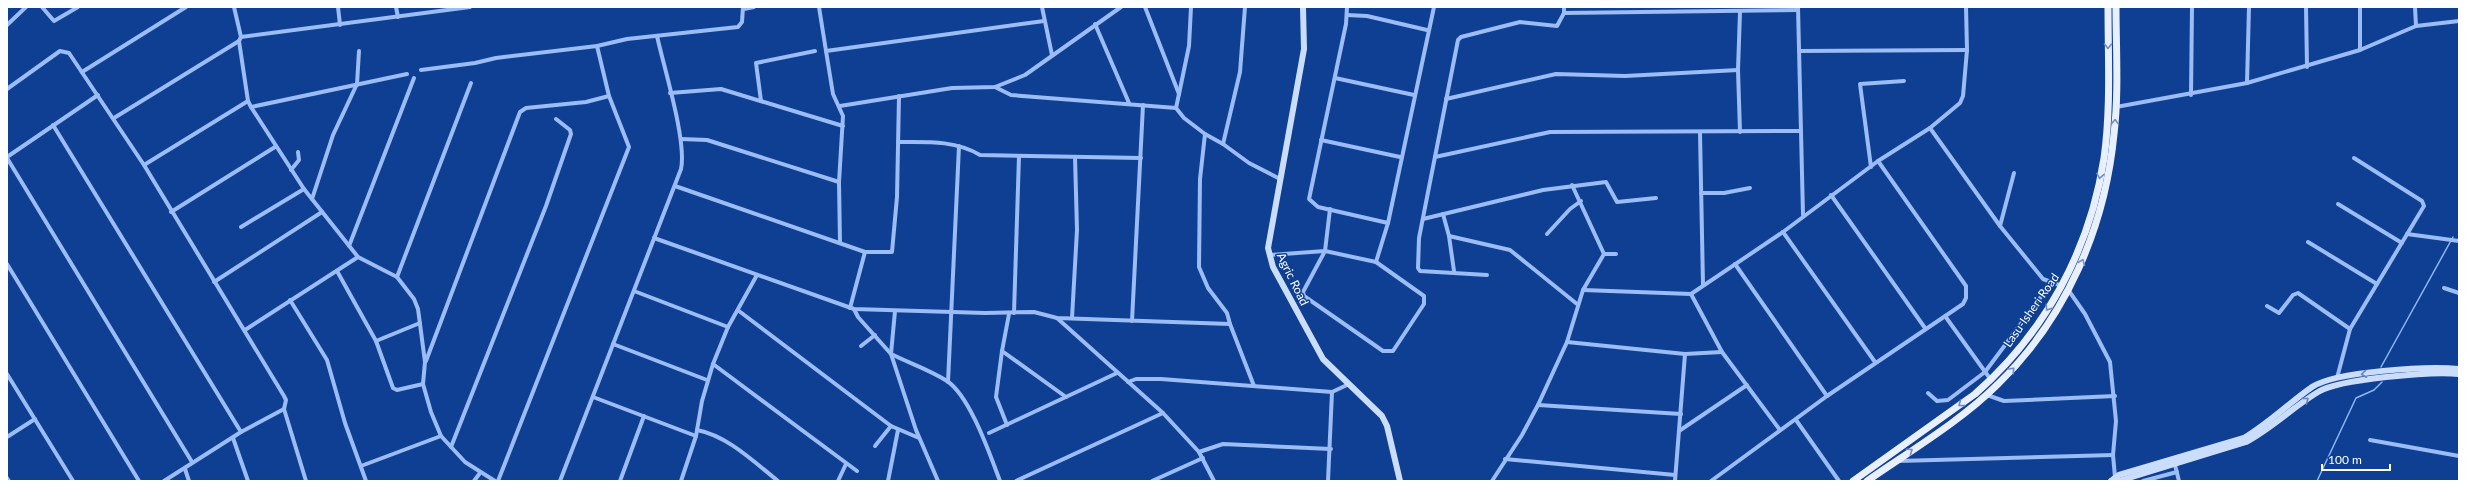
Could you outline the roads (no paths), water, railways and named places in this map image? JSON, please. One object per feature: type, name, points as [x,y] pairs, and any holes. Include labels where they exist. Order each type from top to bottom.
[{"type":"main road","name":"Agric Road","points":[[1303,7],[1304,50],[1268,242],[1269,255],[1273,267],[1320,355],[1347,385],[1382,416],[1387,426],[1400,481]]},
{"type":"main road","name":"Lasu-Isheri Road","points":[[1853,481],[1963,403],[1991,380],[2013,356],[2066,289],[2090,222],[2104,158],[2107,107],[2108,7]]},
{"type":"main road","name":"Lasu-Isheri Road","points":[[1867,481],[1987,394],[2022,359],[2066,289],[2097,224],[2112,159],[2116,107],[2116,7]]},
{"type":"main road","points":[[2115,480],[2244,438],[2313,387],[2337,378],[2433,368],[2459,369]]},
{"type":"main road","points":[[2115,480],[2175,465],[2246,442],[2261,434],[2313,395],[2327,388],[2420,374],[2459,374]]},
{"type":"street","points":[[7,25],[26,7]]},
{"type":"street","points":[[42,7],[54,20],[78,7]]},
{"type":"street","points":[[82,72],[186,7]]},
{"type":"street","points":[[234,7],[240,39],[248,101],[304,189],[358,257],[397,278],[414,299],[420,323],[426,362]]},
{"type":"street","points":[[338,7],[340,25]]},
{"type":"street","points":[[396,7],[398,17]]},
{"type":"street","points":[[114,118],[240,39],[453,8],[470,7]]},
{"type":"street","points":[[421,70],[475,63],[496,58],[597,46],[657,36],[738,27],[742,22],[743,8],[754,7]]},
{"type":"street","points":[[819,7],[833,94],[840,106],[843,126],[839,182],[840,243]]},
{"type":"street","points":[[1042,7],[1052,55]]},
{"type":"street","points":[[840,106],[952,88],[995,87],[1025,75],[1121,7]]},
{"type":"street","points":[[1145,7],[1179,94]]},
{"type":"street","points":[[1176,108],[1188,52],[1191,7]]},
{"type":"street","points":[[1224,144],[1240,72],[1244,7]]},
{"type":"street","points":[[1347,7],[1347,15],[1335,78],[1309,199],[1312,204],[1388,223]]},
{"type":"street","points":[[1376,262],[1388,223],[1400,157],[1427,30],[1434,7]]},
{"type":"street","points":[[1488,275],[1454,271],[1419,270],[1417,260],[1423,219],[1458,40],[1461,37],[1520,22],[1554,27],[1559,24],[1564,13],[1564,7]]},
{"type":"street","points":[[1583,290],[1691,294],[1783,232],[1831,195],[1878,162],[1930,128],[1962,100],[1967,50],[1966,7]]},
{"type":"street","points":[[2191,95],[2192,7]]},
{"type":"street","points":[[2247,83],[2249,7]]},
{"type":"street","points":[[2306,7],[2307,67]]},
{"type":"street","points":[[2360,7],[2360,50]]},
{"type":"street","points":[[2415,7],[2416,26]]},
{"type":"street","points":[[1564,13],[1642,9],[1700,9],[1740,12],[1798,9],[1804,215]]},
{"type":"street","points":[[1740,12],[1738,70],[1740,132]]},
{"type":"street","points":[[1347,15],[1367,16],[1427,30]]},
{"type":"street","points":[[826,51],[1044,21]]},
{"type":"street","points":[[2116,107],[2191,95],[2247,83],[2307,67],[2360,50],[2416,26],[2459,21]]},
{"type":"street","points":[[1095,24],[1129,103]]},
{"type":"street","points":[[560,481],[683,162],[681,139],[657,36]]},
{"type":"street","points":[[498,481],[629,147],[609,96],[597,46]]},
{"type":"street","points":[[1799,51],[1967,50]]},
{"type":"street","points":[[7,89],[60,51],[69,53],[114,118],[144,165],[171,212],[245,330],[284,396],[286,400],[284,409],[306,481]]},
{"type":"street","points":[[312,199],[333,135],[357,84],[359,51]]},
{"type":"street","points":[[761,101],[756,63],[815,51]]},
{"type":"street","points":[[1446,99],[1556,74],[1625,76],[1738,70]]},
{"type":"street","points":[[252,107],[407,74]]},
{"type":"street","points":[[349,246],[414,78]]},
{"type":"street","points":[[1335,78],[1414,95]]},
{"type":"street","points":[[1871,167],[1860,84],[1904,81]]},
{"type":"street","points":[[397,278],[471,83]]},
{"type":"street","points":[[995,87],[1011,95],[1061,101],[1129,103],[1176,108],[1184,118],[1205,134],[1224,144],[1249,163],[1280,179]]},
{"type":"street","points":[[670,93],[716,88],[843,126]]},
{"type":"street","points":[[98,95],[7,157],[192,462]]},
{"type":"street","points":[[494,481],[480,473],[441,436],[423,384],[426,362],[520,112],[526,108],[586,102],[609,96]]},
{"type":"street","points":[[675,186],[865,252],[892,252],[899,96]]},
{"type":"street","points":[[144,165],[248,101]]},
{"type":"street","points":[[1132,321],[1143,105]]},
{"type":"street","points":[[451,447],[546,206],[571,134],[570,130],[556,119]]},
{"type":"street","points":[[53,125],[241,432]]},
{"type":"street","points":[[1930,128],[2000,226],[2043,279],[2066,289],[2085,314],[2107,355],[2115,396],[2116,421],[2113,455],[2115,480]]},
{"type":"street","points":[[1435,157],[1550,132],[1588,130],[1700,133],[1801,131]]},
{"type":"street","points":[[1700,133],[1703,285]]},
{"type":"street","points":[[1205,134],[1200,178],[1199,267],[1208,288],[1227,313],[1254,386]]},
{"type":"street","points":[[681,139],[707,140],[839,182]]},
{"type":"street","points":[[1321,140],[1400,157]]},
{"type":"street","points":[[898,142],[947,143],[971,149],[980,155],[1141,158]]},
{"type":"street","points":[[948,382],[959,146]]},
{"type":"street","points":[[171,212],[276,147]]},
{"type":"street","points":[[291,170],[300,160],[298,152]]},
{"type":"street","points":[[1014,313],[1019,156]]},
{"type":"street","points":[[1072,318],[1076,230],[1075,157]]},
{"type":"street","points":[[2337,378],[2350,329],[2424,206],[2423,203],[2354,158]]},
{"type":"street","points":[[1711,481],[1875,362],[1963,304],[1967,288],[1945,254],[1878,162]]},
{"type":"street","points":[[2000,226],[2014,173]]},
{"type":"street","points":[[1423,219],[1523,194],[1572,185],[1606,182],[1617,202],[1656,198]]},
{"type":"street","points":[[1572,185],[1581,201],[1604,254]]},
{"type":"street","points":[[1701,193],[1724,193],[1750,188]]},
{"type":"street","points":[[240,227],[304,189]]},
{"type":"street","points":[[1831,195],[1925,328]]},
{"type":"street","points":[[1547,234],[1570,209],[1581,201]]},
{"type":"street","points":[[2338,204],[2402,243]]},
{"type":"street","points":[[1269,255],[1325,251],[1376,262],[1417,290],[1425,299],[1424,304],[1393,351],[1383,351],[1304,296],[1303,292],[1325,251],[1330,209]]},
{"type":"street","points":[[214,282],[322,212]]},
{"type":"street","points":[[1443,214],[1449,236],[1454,271]]},
{"type":"street","points":[[1783,232],[1875,362]]},
{"type":"street","points":[[2408,234],[2458,240]]},
{"type":"street","points":[[1449,236],[1510,250],[1577,304]]},
{"type":"street","points":[[654,238],[852,309],[1008,314],[1034,312],[1058,318],[1230,324]]},
{"type":"street","points":[[2308,242],[2377,284]]},
{"type":"street","points":[[865,252],[852,309],[891,354],[919,438],[938,481]]},
{"type":"street","points":[[1604,254],[1616,254]]},
{"type":"street","points":[[1492,481],[1522,435],[1538,405],[1567,342],[1577,304],[1583,290],[1604,254]]},
{"type":"street","points":[[245,330],[358,257]]},
{"type":"street","points":[[7,264],[139,481]]},
{"type":"street","points":[[1734,264],[1827,396]]},
{"type":"street","points":[[337,271],[376,341],[393,388],[397,390],[423,384]]},
{"type":"street","points":[[681,481],[696,436],[707,380],[728,328],[739,311],[757,275]]},
{"type":"street","points":[[1928,393],[1937,402],[1948,400],[1985,372],[2052,282]]},
{"type":"street","points":[[2444,288],[2459,293]]},
{"type":"street","points":[[634,291],[728,328]]},
{"type":"street","points":[[2267,306],[2280,313],[2293,295],[2298,293],[2350,329]]},
{"type":"street","points":[[1691,294],[1722,352],[1780,430]]},
{"type":"street","points":[[290,300],[327,360],[366,481]]},
{"type":"street","points":[[739,311],[891,426],[919,438]]},
{"type":"street","points":[[891,354],[895,311]]},
{"type":"street","points":[[1007,425],[996,397],[1008,314]]},
{"type":"street","points":[[1945,316],[1991,380]]},
{"type":"street","points":[[1058,318],[1162,413],[1199,452],[1214,481]]},
{"type":"street","points":[[376,341],[420,323]]},
{"type":"street","points":[[861,346],[875,335]]},
{"type":"street","points":[[1567,342],[1685,354],[1722,352]]},
{"type":"street","points":[[613,344],[707,380]]},
{"type":"street","points":[[1002,351],[1066,397]]},
{"type":"street","points":[[891,354],[948,382],[966,403],[1000,481]]},
{"type":"street","points":[[1674,481],[1682,414],[1685,354]]},
{"type":"street","points":[[713,364],[857,471]]},
{"type":"street","points":[[989,433],[1117,373]]},
{"type":"street","points":[[7,374],[73,481]]},
{"type":"street","points":[[1128,382],[1136,379],[1161,379],[1332,392],[1347,385]]},
{"type":"street","points":[[1679,431],[1747,385]]},
{"type":"street","points":[[1328,481],[1331,450],[1332,392]]},
{"type":"street","points":[[1987,394],[2004,401],[2115,396]]},
{"type":"street","points":[[593,397],[696,436]]},
{"type":"street","points":[[1538,405],[1682,414]]},
{"type":"street","points":[[164,481],[185,470],[192,462],[241,432],[284,409]]},
{"type":"street","points":[[1016,481],[1162,413]]},
{"type":"street","points":[[620,481],[644,416]]},
{"type":"street","points":[[7,437],[35,419]]},
{"type":"street","points":[[1796,420],[1839,481]]},
{"type":"street","points":[[875,446],[891,426]]},
{"type":"street","points":[[697,430],[714,435],[726,442],[778,481]]},
{"type":"street","points":[[888,481],[898,430]]},
{"type":"street","points":[[361,466],[441,436]]},
{"type":"street","points":[[233,438],[248,481]]},
{"type":"street","points":[[2370,440],[2459,456]]},
{"type":"street","points":[[1199,452],[1223,444],[1331,450]]},
{"type":"street","points":[[1895,461],[2113,455]]},
{"type":"street","points":[[1152,481],[1203,458]]},
{"type":"street","points":[[1505,459],[1675,475]]},
{"type":"street","points":[[838,481],[846,464]]},
{"type":"street","points":[[2175,465],[2179,481]]},
{"type":"street","points":[[185,470],[189,481]]},
{"type":"street","points":[[2143,481],[2177,472]]},
{"type":"street","points":[[474,481],[480,473]]},
{"type":"waterway","points":[[2381,367],[2453,237]]},
{"type":"waterway","points":[[2317,481],[2356,398],[2374,390],[2382,382]]}]
